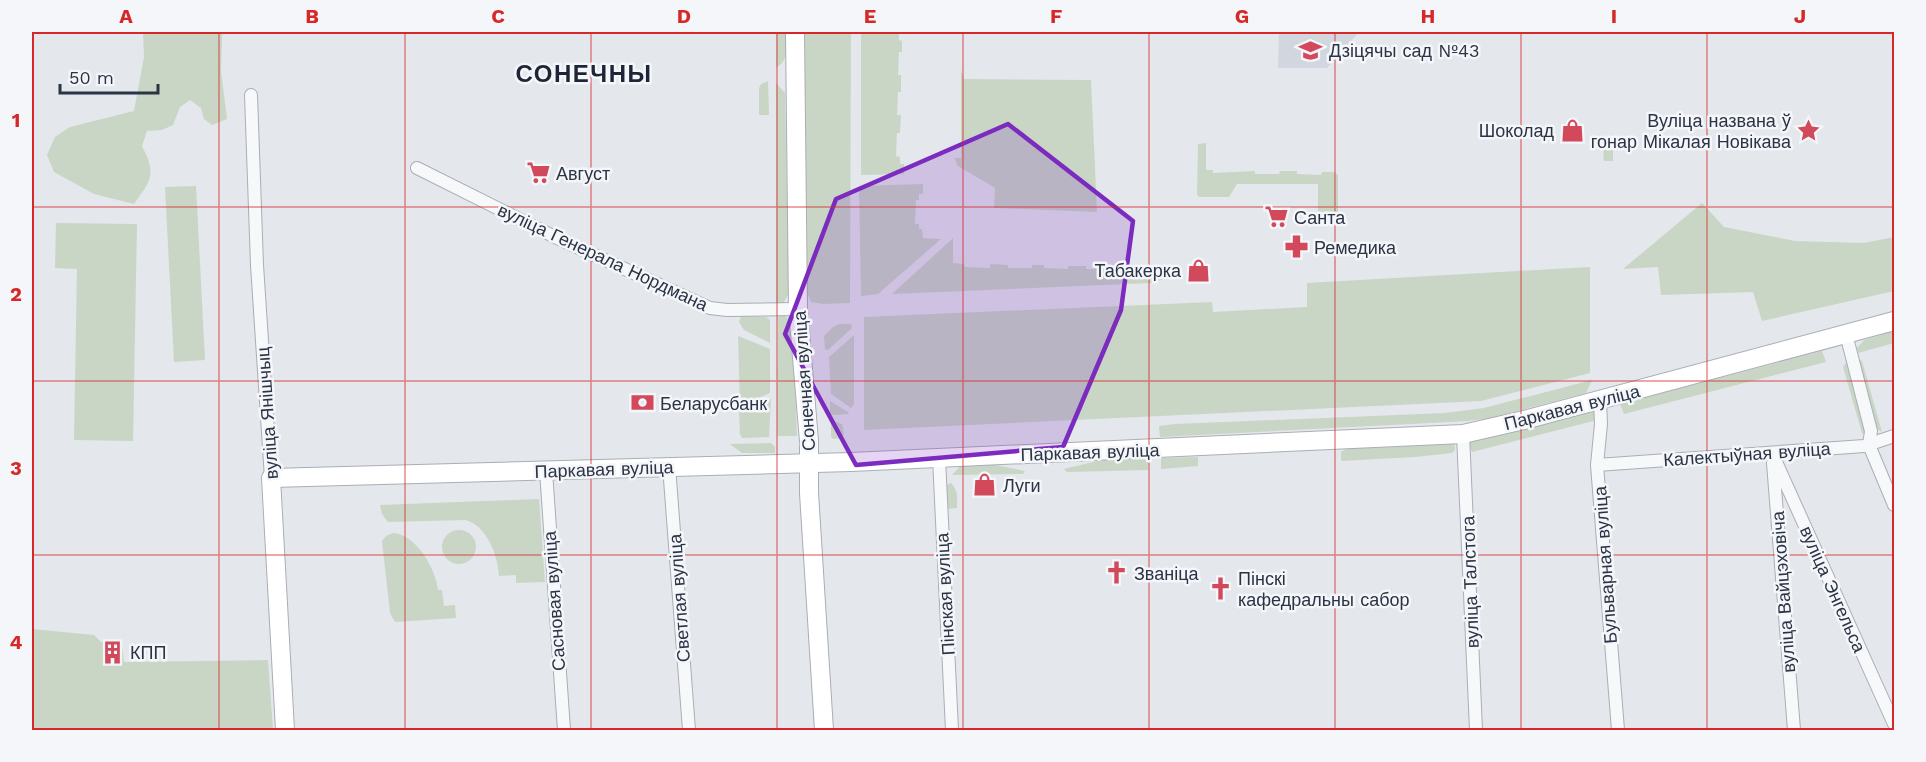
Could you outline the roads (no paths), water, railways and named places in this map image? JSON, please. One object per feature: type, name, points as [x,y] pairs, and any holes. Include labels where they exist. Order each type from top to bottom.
[{"type":"street","name":"Сонечная вуліца","points":[[795,32],[798,309],[810,463],[809,493],[824,730]]},
{"type":"street","name":"вуліца Янішчыц","points":[[251,95],[257,265],[285,730]]},
{"type":"street","name":"вуліца Генерала Нордмана","points":[[417,168],[557,238],[710,308],[727,310],[798,309]]},
{"type":"street","name":"Паркавая вуліца","points":[[271,478],[810,463],[1462,434],[1600,400],[1894,321]]},
{"type":"street","points":[[1846,334],[1871,431],[1869,445],[1894,505]]},
{"type":"street","name":"Бульварная вуліца","points":[[1600,400],[1601,424],[1597,465],[1618,730]]},
{"type":"street","name":"вуліца Талстога","points":[[1462,434],[1476,730]]},
{"type":"street","name":"Калектыўная вуліца","points":[[1597,465],[1869,445],[1894,436]]},
{"type":"street","name":"вуліца Энгельса","points":[[1772,453],[1894,724]]},
{"type":"street","name":"вуліца Вайцэховіча","points":[[1772,453],[1794,730]]},
{"type":"street","name":"Пінская вуліца","points":[[939,458],[952,730]]},
{"type":"street","name":"Светлая вуліца","points":[[669,466],[689,730]]},
{"type":"street","name":"Сасновая вуліца","points":[[546,471],[564,730]]},
{"type":"place","name":"Дзіцячы сад №43","points":[[1311,50]]},
{"type":"place","name":"Шоколад","points":[[1572,130]]},
{"type":"place","name":"Вуліца названа ў гонар Мікалая Новікава","points":[[1809,130]]},
{"type":"place","name":"Август","points":[[538,173]]},
{"type":"place","name":"Санта","points":[[1276,217]]},
{"type":"place","name":"Ремедика","points":[[1296,247]]},
{"type":"place","name":"Табакерка","points":[[1199,270]]},
{"type":"place","name":"Беларусбанк","points":[[642,403]]},
{"type":"place","name":"Луги","points":[[985,485]]},
{"type":"place","name":"Званіца","points":[[1116,573]]},
{"type":"place","name":"Пінскі кафедральны сабор","points":[[1220,588]]},
{"type":"place","name":"КПП","points":[[112,652]]},
{"type":"district","name":"СОНЕЧНЫ","points":[[584,74]]}]
